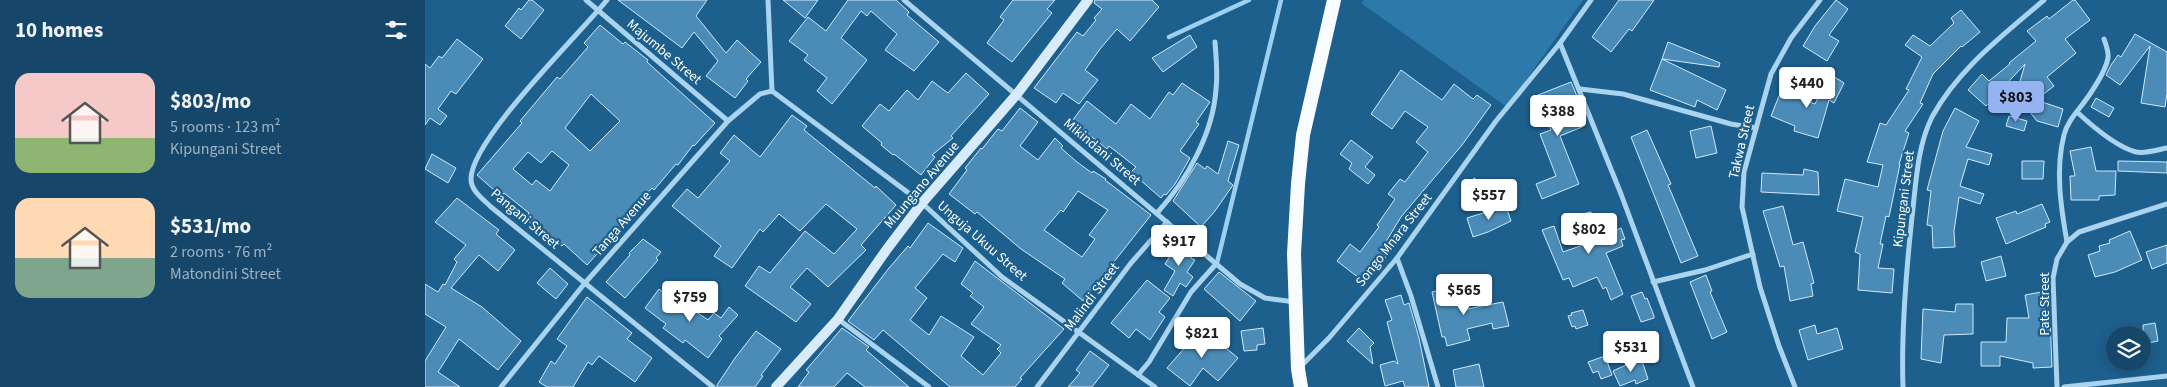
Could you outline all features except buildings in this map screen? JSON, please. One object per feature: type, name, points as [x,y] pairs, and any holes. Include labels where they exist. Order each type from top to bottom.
[{"type":"highway","points":[[1298,380],[1294,254],[1297,184],[1303,135],[1334,0]]},
{"type":"main road","name":"Muungano Avenue","points":[[776,387],[838,319],[922,203],[1017,94],[1088,0]]},
{"type":"street","name":"Majumbe Street","points":[[586,0],[728,121]]},
{"type":"street","points":[[598,11],[607,0]]},
{"type":"street","points":[[768,0],[772,91]]},
{"type":"street","name":"Mikindani Street","points":[[904,0],[1240,284],[1265,298],[1296,302]]},
{"type":"street","name":"Songo Mnara Street","points":[[1298,380],[1329,338],[1397,258],[1496,121],[1560,43],[1591,0]]},
{"type":"street","name":"Takwa Street","points":[[1795,387],[1766,308],[1753,254],[1742,207],[1744,172],[1771,74],[1791,38],[1819,0]]},
{"type":"street","name":"Kipungani Street","points":[[1903,387],[1909,244],[1922,145],[1929,127],[1949,91],[1972,64],[2005,32],[2043,0]]},
{"type":"street","name":"Pangani Street","points":[[598,11],[539,75],[495,130],[473,166],[471,182],[475,191],[491,207],[713,387]]},
{"type":"street","points":[[2067,242],[2062,212],[2059,159],[2064,132],[2083,105],[2106,66],[2108,51],[2104,39]]},
{"type":"street","points":[[1157,213],[1181,180],[1209,126],[1216,89],[1215,42]]},
{"type":"street","points":[[1560,43],[1580,89],[1693,387]]},
{"type":"street","points":[[1580,89],[1623,94],[1731,124],[1756,128]]},
{"type":"street","name":"Tanga Avenue","points":[[501,387],[585,283],[728,121],[761,94],[772,91]]},
{"type":"street","name":"Unguja Ukuu Street","points":[[772,91],[922,203],[1002,277],[1155,387]]},
{"type":"street","points":[[2077,112],[2110,138],[2131,150],[2143,152],[2167,148]]},
{"type":"street","points":[[2067,242],[2079,232],[2167,204]]},
{"type":"street","name":"Malindi Street","points":[[1037,387],[1131,263],[1167,222]]},
{"type":"street","name":"Pate Street","points":[[2057,387],[2053,278],[2057,259],[2067,242]]},
{"type":"street","points":[[1653,282],[1705,270],[1753,254]]},
{"type":"street","points":[[1397,258],[1411,296],[1438,387]]},
{"type":"street","points":[[1138,375],[1149,362],[1191,292],[1216,264]]},
{"type":"street","points":[[838,319],[929,387]]},
{"type":"street","points":[[2063,387],[2167,376]]},
{"type":"shaded area","points":[[1364,0],[1583,0],[1507,107],[1361,3]]},
{"type":"waterway","points":[[1169,37],[1249,0]]},
{"type":"waterway","points":[[1217,263],[1281,0]]}]
